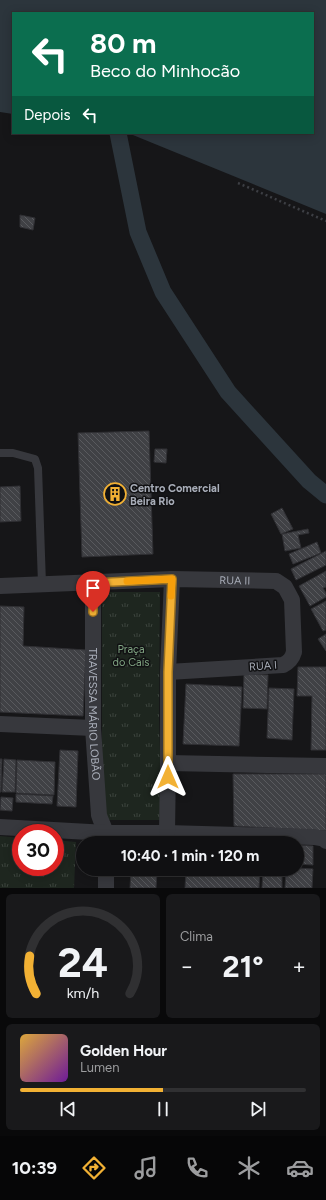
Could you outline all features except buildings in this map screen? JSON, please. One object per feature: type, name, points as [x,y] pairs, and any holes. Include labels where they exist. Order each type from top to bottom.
[{"type":"street","name":"RUA II","points":[[0,586],[172,579],[276,581],[285,587],[291,595]]},
{"type":"street","points":[[167,833],[168,672],[172,579]]},
{"type":"street","name":"TRAVESSA MÁRIO LOBÃO","points":[[93,583],[93,728],[99,815],[106,836]]},
{"type":"street","name":"RUA I","points":[[168,672],[283,665],[289,662],[293,658],[294,652],[291,595]]},
{"type":"street","points":[[0,724],[93,728]]},
{"type":"street","points":[[168,764],[326,766]]},
{"type":"street","points":[[0,827],[88,836]]},
{"type":"street","points":[[131,836],[167,833],[320,839]]},
{"type":"street","points":[[106,876],[106,888]]},
{"type":"lane","points":[[0,452],[13,453],[35,459],[38,468],[42,584]]},
{"type":"path","points":[[238,183],[326,221]]},
{"type":"green space","name":"Praça do Caís","points":[[102,592],[160,592],[159,718],[162,820],[103,820]]},
{"type":"green space","points":[[0,836],[12,837],[12,876],[64,876],[64,841],[76,842],[74,888],[0,888]]},
{"type":"shaded area","points":[[0,0],[326,0],[326,214],[130,134],[314,134],[314,12],[12,12],[12,114],[0,112]]},
{"type":"waterway","points":[[118,134],[138,232],[163,292],[228,392],[309,481],[326,495]]},
{"type":"slow traffic","points":[[127,581],[172,579],[171,596]]},
{"type":"place","name":"Centro Comercial Beira Rio","points":[[115,494]]},
{"type":"route","points":[[93,612],[93,583],[172,579],[168,672],[168,777]]}]
